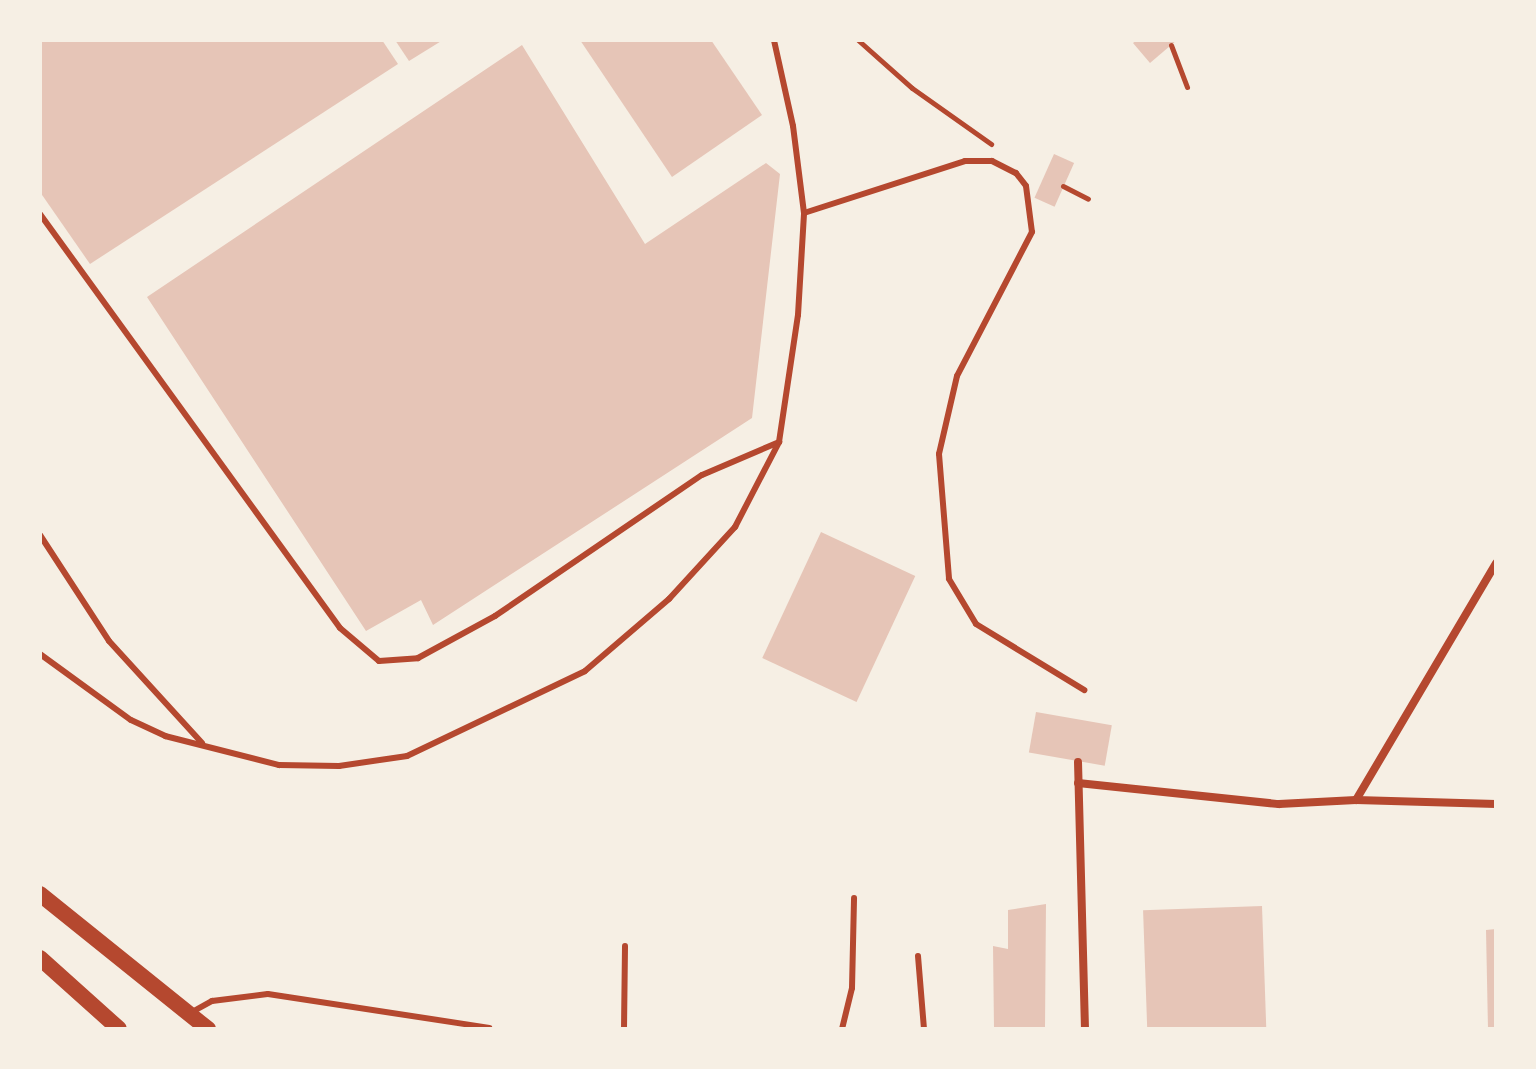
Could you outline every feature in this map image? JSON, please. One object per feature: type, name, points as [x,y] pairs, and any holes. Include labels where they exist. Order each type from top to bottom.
[{"type":"main road","points":[[40,894],[208,1029]]},
{"type":"main road","points":[[40,958],[119,1029]]},
{"type":"street","points":[[1356,800],[1496,563]]},
{"type":"street","points":[[1078,762],[1085,1029]]},
{"type":"street","points":[[1078,783],[1279,804],[1356,800],[1496,804]]},
{"type":"lane","points":[[40,654],[131,720],[165,736],[279,765],[339,766],[407,756],[585,671],[669,599],[735,527],[779,442],[798,315],[804,213],[793,126],[774,40]]},
{"type":"lane","points":[[804,213],[965,161],[992,161],[1016,173],[1026,186],[1032,232],[957,376],[939,454],[949,579],[976,624],[1084,690]]},
{"type":"lane","points":[[40,214],[340,628],[379,661],[418,658],[495,616],[702,475],[779,442]]},
{"type":"lane","points":[[40,535],[109,641],[202,743]]},
{"type":"lane","points":[[842,1029],[852,988],[854,898]]},
{"type":"lane","points":[[624,1029],[625,946]]},
{"type":"lane","points":[[918,956],[924,1029]]},
{"type":"lane","points":[[188,1013],[212,1001],[268,994],[489,1028]]},
{"type":"path","points":[[858,40],[912,88],[997,148]]},
{"type":"path","points":[[1171,45],[1187,87]]},
{"type":"path","points":[[1063,186],[1088,199]]},
{"type":"building","points":[[40,40],[382,40],[398,64],[90,264],[40,192]]},
{"type":"building","points":[[395,40],[443,40],[409,61]]},
{"type":"building","points":[[580,40],[711,40],[762,115],[672,177]]},
{"type":"building","points":[[1137,40],[1177,40],[1150,63],[1133,43]]},
{"type":"building","points":[[522,45],[645,244],[766,163],[780,174],[752,418],[433,625],[421,600],[366,631],[147,297]]},
{"type":"building","points":[[1054,154],[1074,163],[1055,207],[1034,198]]},
{"type":"building","points":[[821,532],[915,576],[857,702],[762,658]]},
{"type":"building","points":[[1036,712],[1112,725],[1105,766],[1029,752]]},
{"type":"building","points":[[1046,904],[1045,1029],[994,1029],[993,946],[1008,949],[1008,910]]},
{"type":"building","points":[[1262,906],[1266,1029],[1147,1029],[1143,910]]},
{"type":"building","points":[[1496,929],[1496,1029],[1488,1029],[1486,930]]}]
